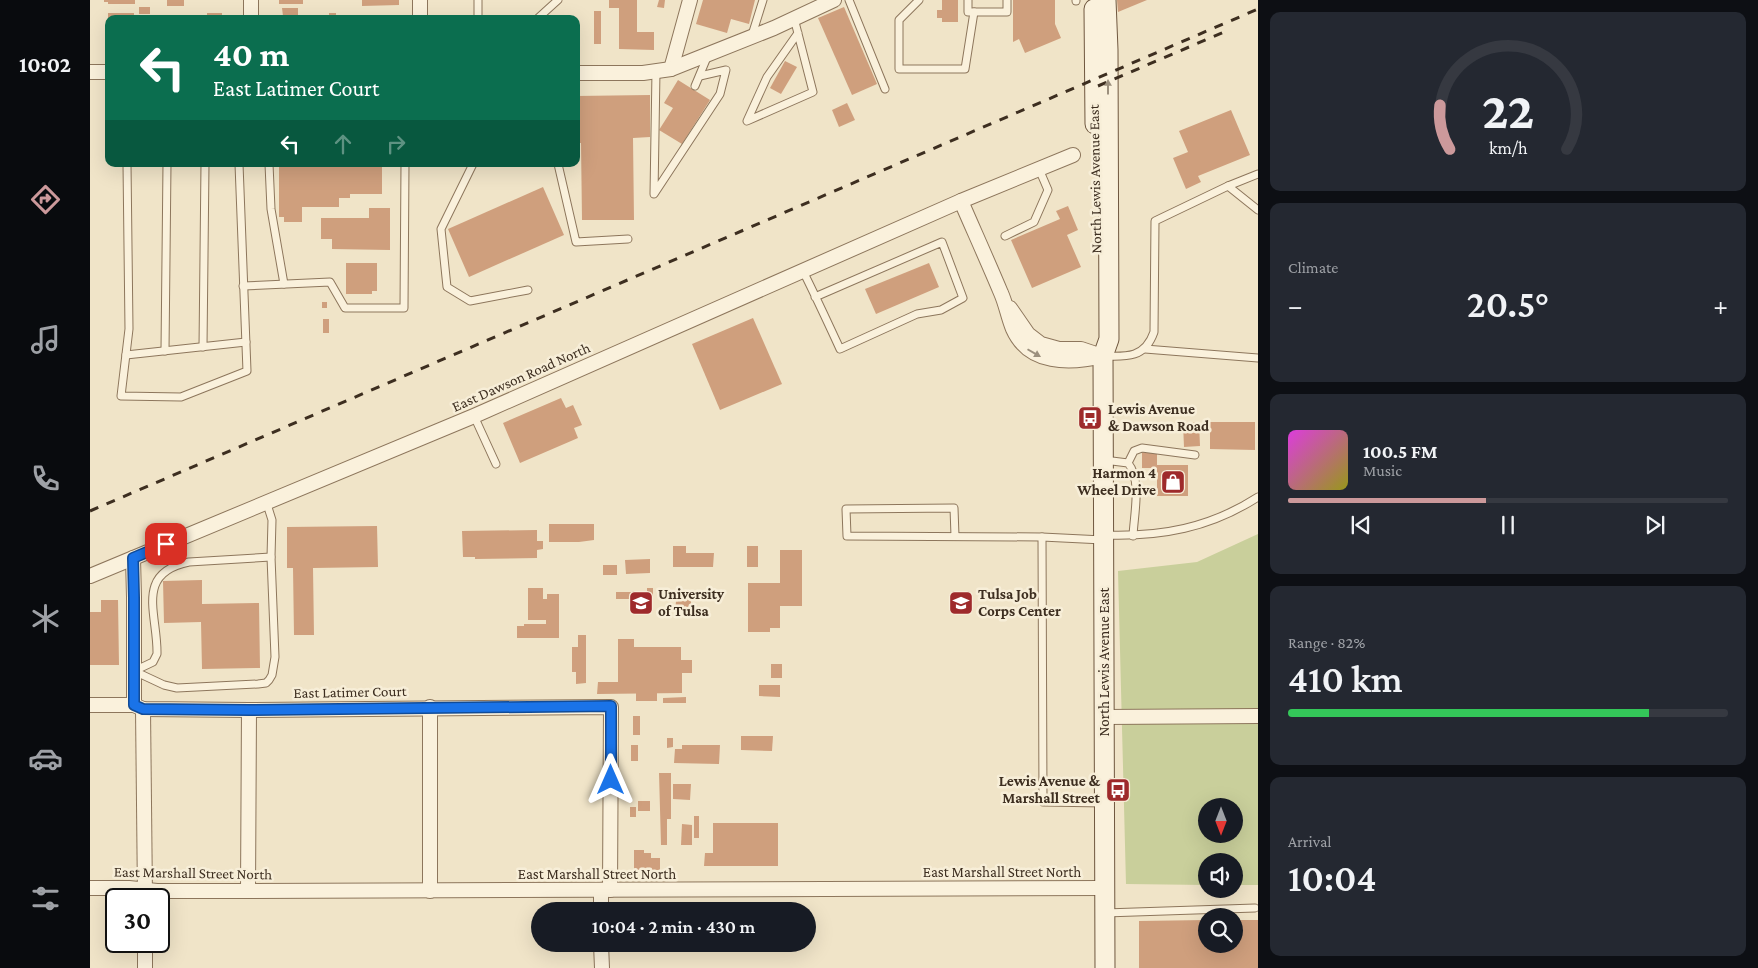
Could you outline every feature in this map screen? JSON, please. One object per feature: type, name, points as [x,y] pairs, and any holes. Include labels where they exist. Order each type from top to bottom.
[{"type":"main road","name":"North Lewis Avenue East","points":[[1082,0],[1096,339],[1103,356]]},
{"type":"main road","name":"North Lewis Avenue East","points":[[1105,968],[1103,356],[1109,339],[1108,50],[1106,0]]},
{"type":"street","points":[[251,0],[251,15]]},
{"type":"street","points":[[420,0],[420,15]]},
{"type":"street","points":[[671,69],[690,0]]},
{"type":"street","points":[[580,72],[642,73],[671,69],[752,37],[834,0]]},
{"type":"street","points":[[90,72],[105,72]]},
{"type":"street","name":"East Dawson Road North","points":[[90,576],[474,416],[961,201],[1073,155]]},
{"type":"street","points":[[961,201],[1003,297],[1013,329],[1019,340],[1040,357],[1060,361],[1084,361],[1103,356]]},
{"type":"street","points":[[133,558],[133,671],[138,707],[144,888]]},
{"type":"street","name":"East Latimer Court","points":[[90,705],[249,710],[611,706],[605,890]]},
{"type":"street","points":[[430,708],[430,891]]},
{"type":"street","points":[[248,891],[249,710]]},
{"type":"street","points":[[1104,717],[1258,716]]},
{"type":"street","name":"East Marshall Street North","points":[[90,888],[105,888]]},
{"type":"street","name":"East Marshall Street North","points":[[170,891],[1104,888]]},
{"type":"street","points":[[603,902],[605,890]]},
{"type":"street","points":[[602,952],[602,968]]},
{"type":"street","points":[[145,953],[145,968]]},
{"type":"lane","points":[[478,0],[478,15]]},
{"type":"lane","points":[[541,15],[558,0]]},
{"type":"lane","points":[[752,37],[763,0]]},
{"type":"lane","points":[[849,0],[885,89]]},
{"type":"lane","points":[[919,0],[899,20],[899,69],[965,69],[974,12]]},
{"type":"lane","points":[[968,0],[968,12],[1007,12],[1007,0]]},
{"type":"lane","points":[[794,18],[798,33],[813,92],[747,121],[767,77],[798,33]]},
{"type":"lane","points":[[696,86],[708,54]]},
{"type":"lane","points":[[656,71],[654,194],[720,94],[726,70],[700,76]]},
{"type":"lane","points":[[127,167],[129,329],[121,396],[181,397],[247,371],[239,167]]},
{"type":"lane","points":[[165,351],[167,167]]},
{"type":"lane","points":[[203,347],[205,167]]},
{"type":"lane","points":[[269,167],[271,209],[284,284]]},
{"type":"lane","points":[[244,286],[330,282],[345,308],[404,308],[405,167]]},
{"type":"lane","points":[[472,167],[442,229],[446,287],[470,301],[528,290]]},
{"type":"lane","points":[[559,167],[576,242],[628,239]]},
{"type":"lane","points":[[1004,236],[1034,222],[1048,190],[1039,169]]},
{"type":"lane","points":[[1103,356],[1129,356],[1145,349],[1151,342],[1154,332],[1155,221],[1228,186],[1258,174]]},
{"type":"lane","points":[[1228,186],[1258,210]]},
{"type":"lane","points":[[803,271],[815,297],[840,349],[917,314],[941,310],[963,298],[942,242],[815,297]]},
{"type":"lane","points":[[126,355],[246,342]]},
{"type":"lane","points":[[1145,349],[1258,358]]},
{"type":"lane","points":[[474,416],[496,464]]},
{"type":"lane","points":[[1128,463],[1134,451],[1142,448],[1195,455]]},
{"type":"lane","points":[[1103,460],[1128,463],[1134,470],[1136,480],[1133,536]]},
{"type":"lane","points":[[955,536],[954,508],[846,509],[847,536],[1103,537],[1133,536],[1192,528],[1236,511],[1258,497]]},
{"type":"lane","points":[[133,671],[164,685],[177,688],[266,683],[272,675],[275,657],[271,557],[272,520],[266,502]]},
{"type":"lane","points":[[1042,537],[1043,802],[1104,802]]},
{"type":"lane","points":[[133,671],[153,662],[157,654],[153,591],[156,581],[164,572],[178,564],[189,562],[271,557]]},
{"type":"lane","points":[[1105,913],[1256,908]]},
{"type":"green space","points":[[1258,534],[1258,885],[1243,885],[1243,853],[1198,853],[1198,885],[1126,884],[1118,571],[1197,562]]},
{"type":"building","points":[[104,0],[135,0],[135,4],[108,4]]},
{"type":"building","points":[[167,0],[184,0],[184,6],[167,6]]},
{"type":"building","points":[[279,0],[303,0],[303,4],[279,4]]},
{"type":"building","points":[[362,0],[399,0],[399,5],[362,6]]},
{"type":"building","points":[[609,0],[637,0],[637,32],[654,32],[654,50],[619,49],[619,8],[609,8]]},
{"type":"building","points":[[659,0],[665,0],[664,8],[657,7]]},
{"type":"building","points":[[703,0],[755,0],[749,24],[731,19],[727,33],[696,24]]},
{"type":"building","points":[[942,0],[958,0],[958,22],[942,22],[942,18],[937,18],[937,10],[942,10]]},
{"type":"building","points":[[1013,0],[1055,0],[1055,24],[1061,38],[1025,53],[1019,39],[1013,42]]},
{"type":"building","points":[[1117,0],[1147,0],[1118,12]]},
{"type":"building","points":[[139,7],[150,7],[150,14],[139,14]]},
{"type":"building","points":[[844,7],[877,84],[852,95],[818,18]]},
{"type":"building","points":[[282,8],[298,8],[298,15],[283,15]]},
{"type":"building","points":[[594,11],[601,11],[601,44],[594,44]]},
{"type":"building","points":[[108,13],[134,13],[134,15],[108,15]]},
{"type":"building","points":[[207,13],[222,13],[222,15],[207,15]]},
{"type":"building","points":[[785,61],[797,67],[781,94],[770,88]]},
{"type":"building","points":[[678,80],[710,100],[682,144],[659,130],[673,108],[664,103]]},
{"type":"building","points":[[650,95],[650,137],[633,138],[634,220],[582,220],[580,96]]},
{"type":"building","points":[[847,103],[855,120],[839,127],[832,110]]},
{"type":"building","points":[[1231,110],[1250,155],[1198,176],[1201,182],[1186,189],[1173,158],[1188,152],[1179,131]]},
{"type":"building","points":[[279,167],[382,167],[382,194],[350,194],[350,198],[339,198],[339,207],[302,207],[302,222],[284,222],[284,217],[279,217]]},
{"type":"building","points":[[543,187],[564,235],[469,277],[448,229]]},
{"type":"building","points":[[1068,206],[1078,230],[1067,235],[1081,267],[1032,288],[1011,240],[1060,219],[1056,211]]},
{"type":"building","points":[[369,208],[390,208],[390,250],[332,249],[332,239],[321,239],[321,218],[369,218]]},
{"type":"building","points":[[346,263],[377,263],[377,291],[372,291],[372,294],[346,294]]},
{"type":"building","points":[[929,263],[939,287],[876,314],[865,289]]},
{"type":"building","points":[[322,302],[327,302],[327,308],[322,308]]},
{"type":"building","points":[[753,318],[782,384],[720,410],[692,344]]},
{"type":"building","points":[[323,319],[329,319],[329,333],[323,333]]},
{"type":"building","points":[[561,398],[566,408],[573,405],[582,425],[574,428],[578,438],[520,463],[503,423]]},
{"type":"building","points":[[1199,422],[1200,446],[1184,447],[1183,423]]},
{"type":"building","points":[[1210,422],[1255,422],[1255,450],[1210,449]]},
{"type":"building","name":"Harmon 4 Wheel Drive","points":[[1142,452],[1157,453],[1157,465],[1188,465],[1188,496],[1157,496],[1157,468],[1142,468]]},
{"type":"building","points":[[549,524],[594,524],[594,540],[549,542]]},
{"type":"building","points":[[377,526],[378,567],[313,568],[314,635],[294,635],[293,568],[287,568],[287,527]]},
{"type":"building","points":[[537,530],[537,541],[543,541],[543,549],[537,550],[537,558],[475,559],[475,557],[463,557],[462,531]]},
{"type":"building","points":[[673,546],[686,546],[686,553],[714,553],[713,567],[673,567]]},
{"type":"building","points":[[747,546],[758,546],[758,567],[747,567]]},
{"type":"building","points":[[780,550],[802,550],[802,606],[780,606],[780,628],[770,628],[770,632],[748,632],[748,583],[780,583]]},
{"type":"building","points":[[650,559],[650,573],[626,574],[625,560]]},
{"type":"building","points":[[603,565],[617,565],[617,575],[603,575]]},
{"type":"building","points":[[202,580],[202,604],[259,603],[260,668],[202,669],[201,622],[164,623],[163,581]]},
{"type":"building","points":[[528,588],[543,588],[543,599],[547,599],[547,594],[559,594],[559,638],[517,638],[517,626],[524,626],[524,624],[546,624],[546,620],[528,620]]},
{"type":"building","points":[[647,588],[653,588],[653,603],[642,603],[642,593],[647,592]]},
{"type":"building","points":[[677,591],[687,591],[687,597],[691,597],[691,612],[675,612]]},
{"type":"building","points":[[616,592],[632,592],[632,599],[616,599]]},
{"type":"building","points":[[101,600],[118,600],[119,665],[90,665],[90,612],[101,612]]},
{"type":"building","points":[[578,635],[586,635],[586,683],[576,684],[576,672],[572,672],[572,647],[578,647]]},
{"type":"building","points":[[618,639],[634,639],[634,647],[681,647],[681,660],[692,660],[692,673],[682,673],[682,693],[597,694],[598,682],[618,682]]},
{"type":"building","points":[[771,664],[782,664],[782,678],[771,678]]},
{"type":"building","points":[[759,685],[780,685],[780,697],[759,696]]},
{"type":"building","points":[[636,693],[657,693],[657,701],[636,701]]},
{"type":"building","points":[[686,697],[686,703],[663,703],[663,698]]},
{"type":"building","points":[[633,716],[640,716],[640,735],[633,735]]},
{"type":"building","points":[[741,736],[773,736],[772,751],[741,750]]},
{"type":"building","points":[[667,738],[673,738],[673,747],[667,748]]},
{"type":"building","points":[[631,745],[638,745],[638,761],[631,761]]},
{"type":"building","points":[[682,745],[720,745],[719,764],[674,763],[675,749],[682,749]]},
{"type":"building","points":[[659,773],[671,773],[671,819],[667,819],[667,845],[661,845]]},
{"type":"building","points":[[673,784],[691,784],[690,800],[673,799]]},
{"type":"building","points":[[638,801],[650,801],[650,811],[638,811]]},
{"type":"building","points":[[630,807],[636,807],[636,817],[630,817]]},
{"type":"building","points":[[694,816],[699,816],[699,838],[694,838]]},
{"type":"building","points":[[713,823],[778,823],[778,866],[704,866],[705,853],[713,853]]},
{"type":"building","points":[[682,824],[692,825],[692,845],[681,845]]},
{"type":"building","points":[[634,850],[644,850],[644,853],[651,853],[651,858],[660,858],[660,870],[634,870]]},
{"type":"building","points":[[1198,920],[1198,953],[1243,953],[1243,920],[1258,920],[1258,968],[1139,968],[1139,921]]},
{"type":"railway","points":[[90,511],[1258,9]]},
{"type":"railway","points":[[1098,86],[1224,32]]},
{"type":"place","name":"Lewis Avenue & Dawson Road","points":[[1090,418]]},
{"type":"place","name":"Harmon 4 Wheel Drive","points":[[1173,482]]},
{"type":"place","name":"University of Tulsa","points":[[641,603]]},
{"type":"place","name":"Tulsa Job Corps Center","points":[[961,603]]},
{"type":"place","name":"Lewis Avenue & Marshall Street","points":[[1118,790]]},
{"type":"route","points":[[166,544],[133,558],[134,705],[143,709],[249,710],[611,706],[611,780]]}]
